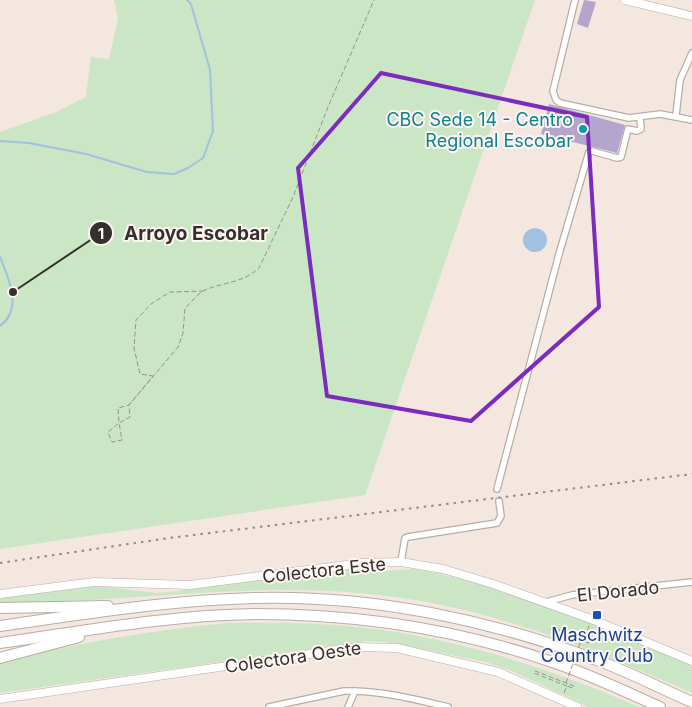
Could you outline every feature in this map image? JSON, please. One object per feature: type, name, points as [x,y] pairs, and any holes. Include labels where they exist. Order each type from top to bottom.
[{"type":"highway","points":[[0,608],[152,605],[247,598],[304,599],[419,612],[516,634],[559,647],[603,662],[692,702]]},
{"type":"highway","points":[[0,626],[152,605]]},
{"type":"highway","points":[[0,643],[124,625],[255,614],[334,617],[420,628],[464,637],[552,662],[660,707]]},
{"type":"highway","points":[[0,658],[124,625]]},
{"type":"street","points":[[575,0],[553,91],[556,100],[560,103],[596,112],[629,118],[660,114],[692,120]]},
{"type":"street","points":[[625,0],[692,16]]},
{"type":"street","points":[[676,116],[680,80],[692,53]]},
{"type":"street","points":[[497,489],[554,273],[589,152],[592,151],[617,158],[621,157],[628,129],[637,131],[640,129],[640,118]]},
{"type":"street","points":[[401,562],[405,538],[497,523],[501,516],[499,501]]},
{"type":"street","name":"Colectora Este","points":[[0,594],[94,582],[190,585],[362,563],[401,562],[443,569],[546,602],[591,618],[692,661]]},
{"type":"street","name":"El Dorado","points":[[546,602],[572,595],[692,582]]},
{"type":"street","name":"Colectora Oeste","points":[[0,699],[358,647],[380,646],[397,648],[498,672],[574,706]]},
{"type":"street","points":[[269,707],[344,691],[393,695],[448,707]]},
{"type":"street","points":[[348,707],[355,691]]},
{"type":"path","points":[[153,376],[140,374],[134,348],[136,320],[151,304],[170,292],[204,291],[234,283],[252,275],[263,261],[293,197],[328,107],[374,0]]},
{"type":"path","points":[[129,406],[130,417],[119,423],[108,432],[112,442],[122,440],[119,423],[118,408],[129,406],[178,347],[183,334],[185,308],[204,291]]},
{"type":"path","points":[[584,639],[591,618]]},
{"type":"path","points":[[551,627],[584,639],[590,641],[589,644],[550,629],[551,627]]},
{"type":"path","points":[[566,683],[581,640]]},
{"type":"path","points":[[535,671],[574,686],[573,688],[567,686],[534,673],[535,671]]},
{"type":"path","points":[[567,686],[563,695],[571,698],[574,706]]},
{"type":"highlighted area","points":[[381,73],[587,117],[599,307],[471,421],[327,396],[298,168]]},
{"type":"green space","points":[[114,0],[535,0],[365,495],[0,549],[0,132],[56,112],[86,97],[91,57],[109,59],[118,18]]},
{"type":"green space","points":[[363,566],[387,571],[413,569],[427,571],[482,584],[627,636],[692,666],[692,693],[633,667],[543,633],[451,607],[409,599],[369,594],[288,590],[0,604],[0,598],[100,586],[157,593]]},
{"type":"green space","points":[[228,623],[296,623],[360,627],[442,641],[483,651],[562,676],[639,707],[588,707],[514,672],[486,662],[387,642],[367,641],[0,693],[0,661],[113,638]]},
{"type":"water","points":[[535,228],[544,231],[547,240],[544,249],[535,252],[526,249],[523,240],[526,231]]},
{"type":"building","points":[[584,0],[596,2],[588,28],[577,24]]},
{"type":"building","name":"CBC Sede 14 - Centro Regional Escobar","points":[[549,104],[625,125],[617,153],[541,134]]},
{"type":"waterway","points":[[0,141],[29,143],[86,154],[147,172],[174,174],[188,168],[203,158],[213,131],[210,70],[191,4],[187,0]]},
{"type":"waterway","points":[[0,257],[12,293],[11,311],[7,319],[0,326]]},
{"type":"railway","points":[[0,563],[169,538],[692,474]]},
{"type":"place","name":"CBC Sede 14 - Centro Regional Escobar","points":[[583,129]]},
{"type":"place","name":"Arroyo Escobar","points":[[13,292]]},
{"type":"place","name":"Maschwitz Country Club","points":[[597,615]]}]
